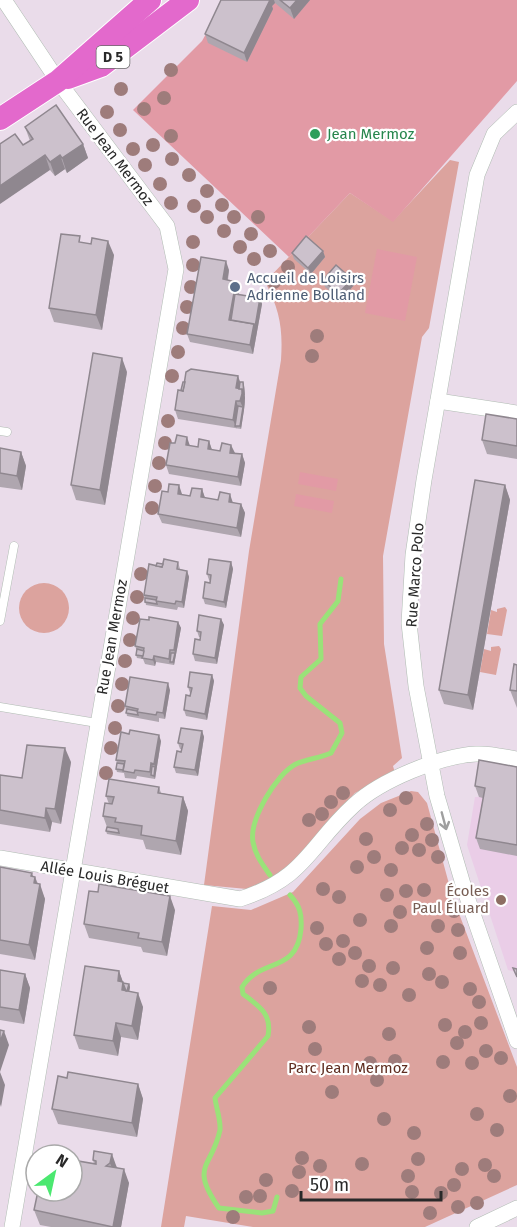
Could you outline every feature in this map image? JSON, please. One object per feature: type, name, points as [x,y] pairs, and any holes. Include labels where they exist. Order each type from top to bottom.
[{"type":"main road","name":"D 5","points":[[0,119],[58,81],[150,0]]},
{"type":"main road","name":"D 5","points":[[58,81],[101,66],[189,0]]},
{"type":"street","name":"Rue Jean Mermoz","points":[[4,0],[58,81],[167,226],[176,268],[12,1227]]},
{"type":"street","name":"Rue Marco Polo","points":[[517,112],[494,134],[477,176],[413,555],[409,622],[416,686],[449,840],[517,1041]]},
{"type":"street","points":[[438,401],[517,413]]},
{"type":"street","name":"Allée Louis Bréguet","points":[[0,858],[240,899],[264,892],[293,874],[340,819],[367,794],[431,764],[476,754],[517,759]]},
{"type":"street","points":[[477,1227],[517,1208]]},
{"type":"lane","points":[[0,621],[14,546]]},
{"type":"lane","points":[[0,707],[98,723]]},
{"type":"shaded area","name":"Jean Mermoz","points":[[225,0],[517,0],[517,81],[393,222],[350,193],[289,257],[133,110],[202,41]]},
{"type":"shaded area","points":[[377,249],[417,257],[405,321],[365,313]]},
{"type":"shaded area","points":[[300,472],[338,479],[336,491],[298,484]]},
{"type":"shaded area","points":[[296,494],[334,501],[332,513],[294,506]]},
{"type":"shaded area","name":"Écoles Paul Éluard","points":[[517,777],[517,972],[508,970],[467,845],[475,797]]},
{"type":"green space","points":[[450,160],[459,162],[429,328],[422,337],[383,556],[384,644],[402,758],[393,766],[395,773],[355,793],[291,864],[269,880],[247,889],[204,885],[249,551],[281,360],[279,320],[265,282],[350,193],[393,221]]},
{"type":"green space","points":[[44,583],[58,587],[65,594],[69,608],[65,622],[58,629],[44,633],[30,629],[23,622],[19,608],[23,594],[30,587]]},
{"type":"green space","points":[[505,607],[507,610],[502,636],[487,634],[491,610],[497,612],[497,609]]},
{"type":"green space","points":[[499,646],[501,649],[496,675],[480,672],[484,649],[491,651],[491,647]]},
{"type":"green space","name":"Parc Jean Mermoz","points":[[411,791],[418,792],[427,803],[452,895],[517,1067],[517,1185],[425,1227],[253,1227],[186,1216],[184,1227],[161,1227],[212,906],[251,910],[293,892],[360,819],[381,803]]},
{"type":"building","points":[[221,0],[270,0],[244,53],[205,34]]},
{"type":"building","points":[[280,0],[297,0],[290,8]]},
{"type":"building","points":[[56,105],[83,144],[62,158],[60,155],[50,162],[45,155],[0,186],[0,144],[15,134],[23,145],[33,139],[25,127]]},
{"type":"building","points":[[61,234],[80,236],[79,242],[91,244],[92,238],[108,241],[96,315],[49,308]]},
{"type":"building","points":[[306,236],[323,251],[308,268],[292,253]]},
{"type":"building","points":[[201,257],[226,261],[223,279],[236,282],[229,320],[254,324],[250,345],[187,334]]},
{"type":"building","points":[[336,265],[352,279],[338,294],[323,280]]},
{"type":"building","points":[[235,294],[260,298],[255,327],[254,324],[231,320]]},
{"type":"building","points":[[93,353],[122,358],[100,490],[71,485]]},
{"type":"building","points":[[191,369],[238,376],[236,388],[242,389],[242,394],[240,401],[236,401],[233,420],[175,410],[178,390],[183,391],[186,372]]},
{"type":"building","points":[[240,382],[243,382],[244,395],[242,389],[239,389]]},
{"type":"building","points":[[238,406],[243,407],[240,426],[235,426]]},
{"type":"building","points":[[486,414],[517,419],[517,446],[482,440]]},
{"type":"building","points":[[177,435],[187,437],[186,445],[198,447],[199,439],[209,441],[208,449],[220,451],[222,443],[231,445],[230,453],[242,454],[238,477],[166,465],[170,443],[175,443]]},
{"type":"building","points":[[0,448],[21,452],[17,476],[0,473]]},
{"type":"building","points":[[475,480],[505,485],[468,695],[439,690]]},
{"type":"building","points":[[169,484],[179,485],[178,494],[190,496],[192,488],[202,489],[201,497],[218,500],[220,492],[230,494],[229,502],[241,504],[237,528],[158,514],[162,491],[168,492]]},
{"type":"building","points":[[164,559],[178,562],[177,569],[187,571],[182,602],[176,601],[175,604],[156,601],[157,597],[144,595],[149,564],[162,567]]},
{"type":"building","points":[[209,559],[231,562],[224,602],[203,598],[205,582],[210,583],[211,575],[207,574]]},
{"type":"building","points":[[145,598],[156,600],[157,604],[145,602]]},
{"type":"building","points":[[199,615],[221,619],[215,658],[193,654],[195,639],[200,640],[201,632],[197,631]]},
{"type":"building","points":[[149,617],[178,622],[174,650],[170,650],[169,659],[154,656],[153,660],[142,658],[144,648],[135,646],[140,619],[149,620]]},
{"type":"building","points":[[137,649],[144,651],[143,656],[136,655]]},
{"type":"building","points":[[171,653],[175,653],[173,662],[170,662]]},
{"type":"building","points":[[514,664],[517,665],[517,691],[510,690]]},
{"type":"building","points":[[190,672],[212,675],[205,714],[184,710],[186,695],[190,696],[192,688],[188,687]]},
{"type":"building","points":[[130,677],[168,683],[163,713],[157,712],[156,715],[137,712],[138,709],[125,706]]},
{"type":"building","points":[[127,709],[137,711],[138,715],[126,713]]},
{"type":"building","points":[[181,728],[202,731],[195,770],[174,767],[177,751],[181,752],[183,744],[178,743]]},
{"type":"building","points":[[130,730],[159,735],[154,764],[151,763],[150,772],[123,771],[125,761],[116,760],[121,732],[129,734]]},
{"type":"building","points":[[27,745],[65,748],[55,809],[46,808],[45,818],[0,810],[0,775],[22,778]]},
{"type":"building","points":[[479,760],[517,767],[517,845],[476,838],[485,788],[475,786]]},
{"type":"building","points":[[117,763],[124,764],[123,770],[116,769]]},
{"type":"building","points":[[152,766],[155,767],[154,776],[151,775]]},
{"type":"building","points":[[109,779],[159,787],[158,793],[183,797],[176,841],[141,835],[142,826],[115,822],[116,818],[103,816],[105,803],[112,804],[114,797],[106,796]]},
{"type":"building","points":[[107,827],[118,829],[119,833],[106,831]]},
{"type":"building","points":[[0,867],[32,873],[31,876],[35,877],[34,883],[40,884],[29,945],[0,940]]},
{"type":"building","points":[[99,884],[170,896],[162,942],[138,938],[139,933],[84,924],[89,891],[98,892]]},
{"type":"building","points":[[85,966],[119,971],[118,981],[123,982],[122,990],[138,993],[132,1026],[116,1023],[113,1041],[74,1035]]},
{"type":"building","points":[[0,970],[25,974],[19,1010],[0,1007]]},
{"type":"building","points":[[123,983],[129,984],[127,991],[126,991]]},
{"type":"building","points":[[0,1030],[4,1031],[0,1042]]},
{"type":"building","points":[[68,1072],[138,1084],[132,1123],[52,1109],[58,1076],[67,1078]]},
{"type":"building","points":[[94,1151],[112,1154],[110,1163],[106,1166],[124,1169],[113,1227],[34,1210],[35,1203],[84,1203],[84,1162],[96,1164],[93,1160]]},
{"type":"waterway","points":[[270,875],[257,856],[253,842],[255,822],[265,798],[288,769],[300,762],[331,753],[342,733],[340,723],[306,696],[300,688],[301,677],[321,659],[320,624],[338,601],[341,579]]},
{"type":"waterway","points":[[277,1197],[273,1211],[262,1213],[219,1208],[205,1183],[204,1174],[220,1130],[215,1098],[268,1036],[266,1016],[243,994],[242,987],[259,972],[286,959],[293,953],[298,943],[301,915],[290,895]]},
{"type":"place","name":"Jean Mermoz","points":[[315,134]]},
{"type":"place","name":"Accueil de Loisirs Adrienne Bolland","points":[[235,287]]},
{"type":"place","name":"Écoles Paul Éluard","points":[[501,900]]}]
